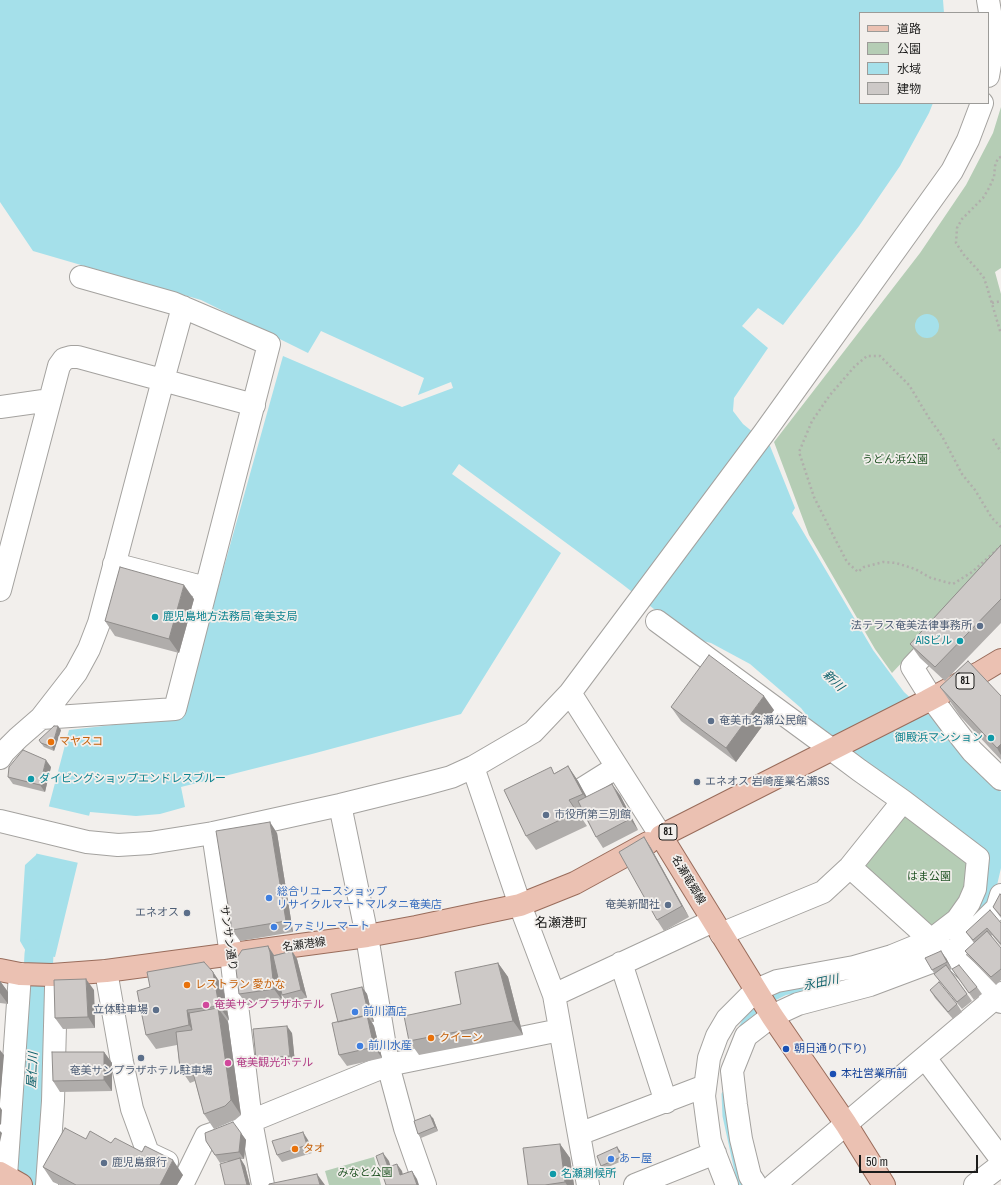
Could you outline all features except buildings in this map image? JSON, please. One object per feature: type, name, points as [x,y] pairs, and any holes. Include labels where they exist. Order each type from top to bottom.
[{"type":"main road","name":"81","points":[[661,836],[930,700],[1001,660]]},
{"type":"main road","name":"名瀬港線","points":[[15,973],[54,975],[106,971],[231,955],[367,936],[520,905],[575,883],[661,836]]},
{"type":"main road","name":"名瀬竜郷線","points":[[661,836],[772,1016],[846,1124],[884,1185]]},
{"type":"street","points":[[988,0],[996,53],[989,73]]},
{"type":"street","points":[[0,821],[87,842],[118,845],[150,843],[213,833],[340,805],[451,776],[472,767],[533,732],[570,693],[639,602],[764,433],[952,171],[968,140],[982,104]]},
{"type":"street","points":[[41,718],[175,709],[269,344],[173,303],[81,277]]},
{"type":"street","points":[[1,753],[41,718],[76,673],[90,649],[183,307]]},
{"type":"street","points":[[1,579],[59,366],[64,359],[78,357],[254,405]]},
{"type":"street","points":[[0,407],[50,400]]},
{"type":"street","points":[[114,564],[206,588]]},
{"type":"street","points":[[657,621],[834,748],[859,770],[903,801],[978,858],[975,889],[968,903],[957,920],[931,940],[892,956],[854,967],[777,981],[756,990],[727,1019],[717,1036],[709,1058],[704,1096],[710,1141],[727,1185]]},
{"type":"street","points":[[952,623],[912,667],[930,700],[972,751],[1001,779]]},
{"type":"street","points":[[570,693],[661,836]]},
{"type":"street","points":[[472,767],[520,905],[554,995],[588,1185]]},
{"type":"street","points":[[582,789],[617,767]]},
{"type":"street","points":[[554,995],[671,941],[823,892],[850,867],[903,801]]},
{"type":"street","points":[[340,805],[367,936],[388,1065],[405,1128],[425,1185]]},
{"type":"street","name":"サンサン通り","points":[[213,833],[231,955],[250,1121],[263,1185]]},
{"type":"street","points":[[774,1185],[1000,997],[931,940],[850,867]]},
{"type":"street","points":[[756,1185],[750,1176],[741,1139],[732,1071],[746,1036],[772,1016],[798,1004],[870,985],[950,955],[997,908],[1001,895]]},
{"type":"street","points":[[621,963],[666,1102]]},
{"type":"street","points":[[106,971],[132,1109],[148,1153],[185,1178],[206,1136],[250,1121],[388,1065],[560,1030]]},
{"type":"street","points":[[8,1180],[15,973]]},
{"type":"street","points":[[47,1185],[53,1101],[54,975]]},
{"type":"street","points":[[925,1058],[1001,1159]]},
{"type":"street","points":[[579,1134],[705,1086]]},
{"type":"street","points":[[635,1185],[715,1153]]},
{"type":"street","points":[[975,1185],[1001,1165]]},
{"type":"path","points":[[1001,157],[998,158],[995,166],[994,177],[983,198],[962,219],[956,228],[956,243],[964,255],[977,268],[984,278],[1001,334]]},
{"type":"path","points":[[992,304],[1001,301]]},
{"type":"path","points":[[1001,527],[992,518],[962,474],[942,436],[909,385],[880,356],[867,356],[855,366],[830,395],[812,421],[799,452],[814,497],[847,562],[858,572],[864,567],[882,562],[896,562],[931,578],[953,584],[972,572],[1001,546]]},
{"type":"path","points":[[993,439],[1001,452]]},
{"type":"green space","name":"うどん浜公園","points":[[1001,107],[1001,268],[995,272],[1001,294],[1001,557],[892,673],[875,649],[809,535],[774,442],[920,253],[966,185],[993,133]]},
{"type":"green space","name":"はま公園","points":[[904,810],[972,859],[971,885],[939,932],[860,867]]},
{"type":"green space","name":"みなと公園","points":[[374,1157],[381,1185],[329,1185],[325,1171]]},
{"type":"water","name":"新川","points":[[0,0],[943,0],[944,12],[859,12],[859,104],[933,104],[900,166],[859,226],[783,325],[758,308],[742,326],[768,348],[734,398],[733,411],[743,424],[770,446],[795,508],[792,513],[873,650],[904,692],[937,722],[958,748],[1001,792],[1001,868],[994,898],[958,944],[859,982],[786,995],[770,1003],[762,991],[946,934],[982,850],[821,734],[801,708],[750,664],[711,643],[691,638],[622,584],[459,464],[452,474],[561,553],[461,714],[181,787],[185,807],[160,814],[136,816],[90,812],[55,957],[27,953],[20,941],[25,865],[36,855],[69,730],[182,717],[283,356],[402,407],[453,388],[451,382],[418,395],[424,378],[321,331],[308,353],[201,300],[33,251],[0,202]]},
{"type":"water","points":[[927,314],[932,315],[938,321],[938,331],[932,337],[927,338],[922,337],[916,331],[915,326],[916,321],[922,315]]},
{"type":"pier","points":[[47,806],[90,816],[79,863],[34,853]]},
{"type":"waterway","name":"屋仁川","points":[[26,1185],[39,954]]},
{"type":"waterway","name":"永田川","points":[[740,1030],[747,1017],[761,1007]]},
{"type":"waterway","name":"永田川","points":[[724,1094],[725,1116],[741,1185]]},
{"type":"place","name":"鹿児島地方法務局 奄美支局","points":[[155,617]]},
{"type":"place","name":"法テラス奄美法律事務所","points":[[980,626]]},
{"type":"place","name":"AISビル","points":[[960,641]]},
{"type":"place","name":"奄美市名瀬公民館","points":[[711,721]]},
{"type":"place","name":"御殿浜マンション","points":[[991,738]]},
{"type":"place","name":"マヤスコ","points":[[51,742]]},
{"type":"place","name":"ダイビングショップエンドレスブルー","points":[[31,779]]},
{"type":"place","name":"エネオス 岩崎産業名瀬SS","points":[[697,782]]},
{"type":"place","name":"市役所第三別館","points":[[546,815]]},
{"type":"place","name":"総合リユースショップ リサイクルマートマルタニ奄美店","points":[[269,898]]},
{"type":"place","name":"奄美新聞社","points":[[668,905]]},
{"type":"place","name":"エネオス","points":[[187,913]]},
{"type":"place","name":"ファミリーマート","points":[[274,927]]},
{"type":"place","name":"レストラン 愛かな","points":[[187,985]]},
{"type":"place","name":"奄美サンプラザホテル","points":[[206,1005]]},
{"type":"place","name":"立体駐車場","points":[[156,1010]]},
{"type":"place","name":"前川酒店","points":[[355,1012]]},
{"type":"place","name":"クイーン","points":[[431,1038]]},
{"type":"place","name":"前川水産","points":[[360,1046]]},
{"type":"place","name":"朝日通り(下り)","points":[[786,1049]]},
{"type":"place","name":"奄美サンプラザホテル駐車場","points":[[141,1058]]},
{"type":"place","name":"奄美観光ホテル","points":[[228,1063]]},
{"type":"place","name":"本社営業所前","points":[[833,1074]]},
{"type":"place","name":"タオ","points":[[295,1149]]},
{"type":"place","name":"あー屋","points":[[611,1159]]},
{"type":"place","name":"鹿児島銀行","points":[[104,1163]]},
{"type":"place","name":"名瀬測候所","points":[[553,1174]]},
{"type":"district","name":"名瀬港町","points":[[561,924]]}]
